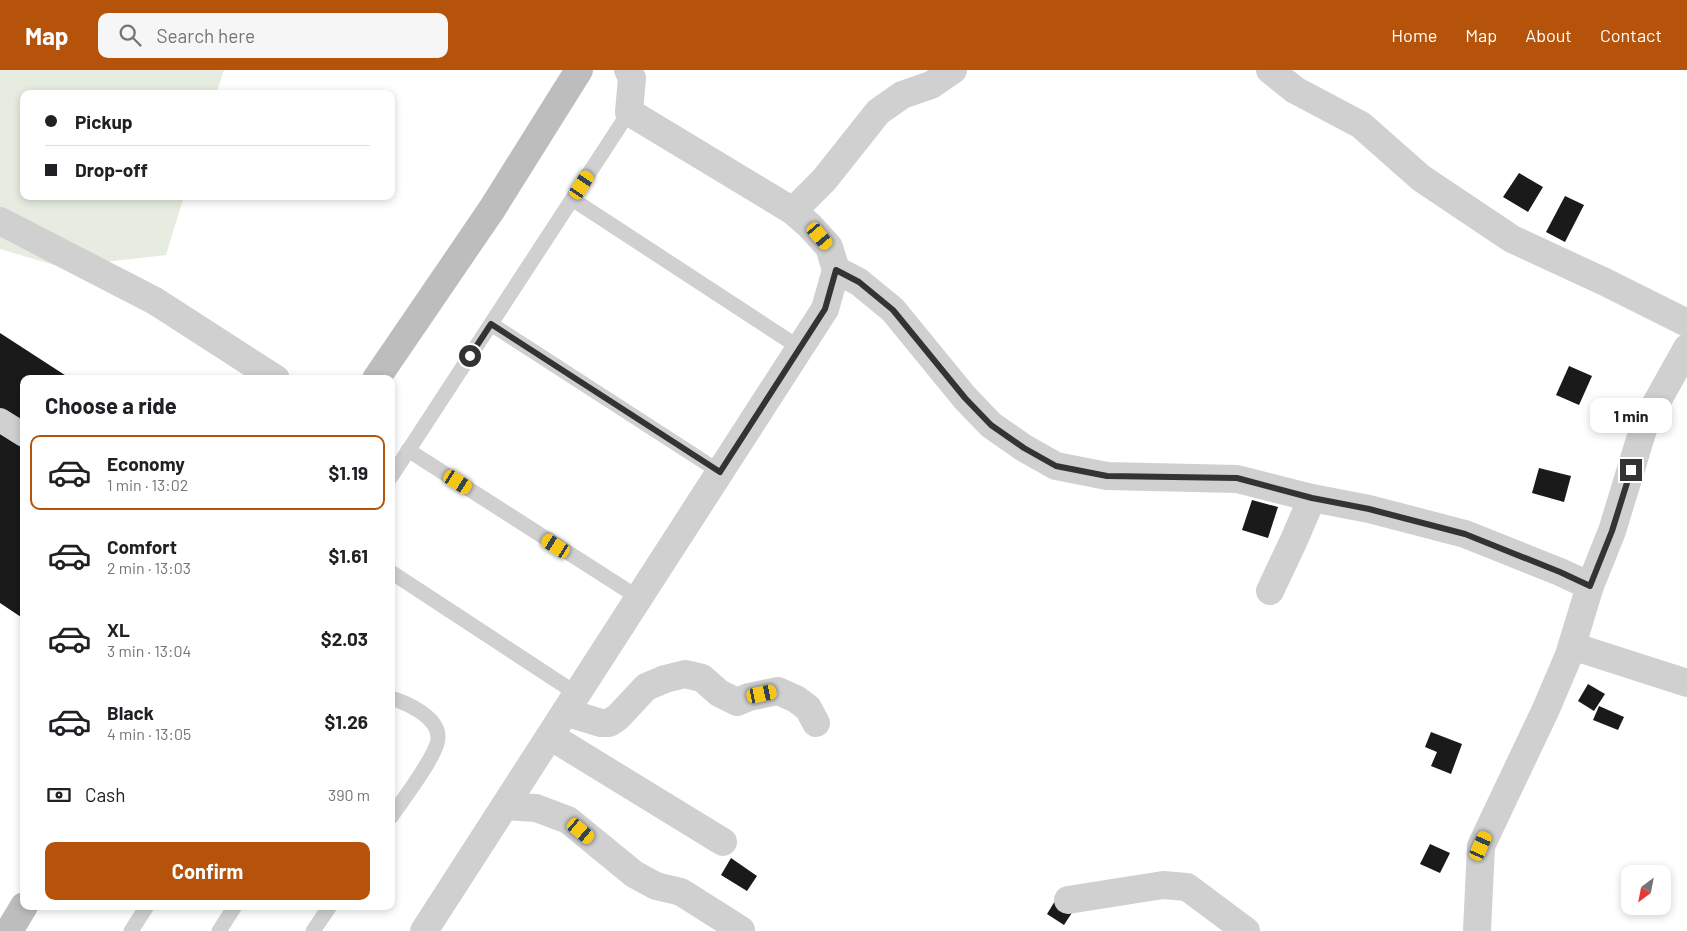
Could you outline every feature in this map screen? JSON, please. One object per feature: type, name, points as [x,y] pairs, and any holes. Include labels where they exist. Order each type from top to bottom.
[{"type":"main road","points":[[379,375],[492,209],[580,70]]},
{"type":"main road","points":[[9,931],[22,910]]},
{"type":"street","points":[[424,931],[825,309],[836,270],[829,247],[793,211],[629,112],[632,78],[628,70]]},
{"type":"street","points":[[793,211],[824,180],[878,112],[902,95],[932,85],[953,70]]},
{"type":"street","points":[[1286,73],[1295,90],[1361,125],[1421,178],[1512,239],[1687,323]]},
{"type":"street","points":[[0,221],[155,302],[270,375]]},
{"type":"street","points":[[836,270],[859,282],[893,310],[965,398],[991,425],[1024,448],[1056,466],[1107,476],[1237,478],[1312,498],[1369,509],[1465,534],[1590,586]]},
{"type":"street","points":[[1477,931],[1481,846],[1546,709],[1572,646],[1590,586],[1612,531],[1645,424],[1687,348]]},
{"type":"street","points":[[0,420],[20,432]]},
{"type":"street","points":[[1270,592],[1312,498]]},
{"type":"street","points":[[1572,646],[1687,683]]},
{"type":"street","points":[[571,703],[601,723],[609,723],[618,717],[646,687],[665,679],[685,674],[702,678],[719,693],[737,702],[749,697],[778,691],[796,699],[808,708],[816,723]]},
{"type":"street","points":[[550,736],[723,842]]},
{"type":"street","points":[[505,806],[536,808],[568,820],[634,874],[656,886],[681,892],[741,930]]},
{"type":"street","points":[[1068,900],[1163,885],[1187,887],[1246,931]]},
{"type":"lane","points":[[395,471],[629,112]]},
{"type":"lane","points":[[572,199],[800,348]]},
{"type":"lane","points":[[491,324],[720,472]]},
{"type":"lane","points":[[408,450],[639,598]]},
{"type":"lane","points":[[395,575],[571,703]]},
{"type":"lane","points":[[395,699],[406,703],[435,724],[439,737],[435,749],[422,771],[395,811]]},
{"type":"lane","points":[[131,931],[144,910]]},
{"type":"lane","points":[[219,931],[232,910]]},
{"type":"lane","points":[[313,931],[327,910]]},
{"type":"shaded area","points":[[0,70],[224,70],[217,90],[20,90],[20,200],[183,200],[166,255],[61,267],[0,249]]},
{"type":"building","points":[[1519,173],[1543,187],[1528,212],[1503,197]]},
{"type":"building","points":[[1565,196],[1584,205],[1565,242],[1546,232]]},
{"type":"building","points":[[0,333],[65,375],[20,375],[20,616],[0,603]]},
{"type":"building","points":[[1569,366],[1592,376],[1579,405],[1556,395]]},
{"type":"building","points":[[1539,468],[1571,476],[1564,502],[1532,493]]},
{"type":"building","points":[[1252,500],[1278,507],[1268,538],[1242,530]]},
{"type":"building","points":[[1588,684],[1605,694],[1594,711],[1578,701]]},
{"type":"building","points":[[1599,706],[1624,717],[1618,730],[1593,720]]},
{"type":"building","points":[[1431,732],[1462,744],[1451,774],[1431,766],[1437,752],[1425,747]]},
{"type":"building","points":[[1430,844],[1450,853],[1440,873],[1420,864]]},
{"type":"building","points":[[731,858],[757,876],[747,891],[721,875]]},
{"type":"building","points":[[1058,896],[1075,908],[1064,925],[1047,914]]},
{"type":"route","points":[[470,356],[491,324],[720,472],[825,309],[836,270],[859,282],[893,310],[965,398],[991,425],[1024,448],[1056,466],[1107,476],[1237,478],[1312,498],[1369,509],[1465,534],[1590,586],[1612,531],[1631,470]]}]
